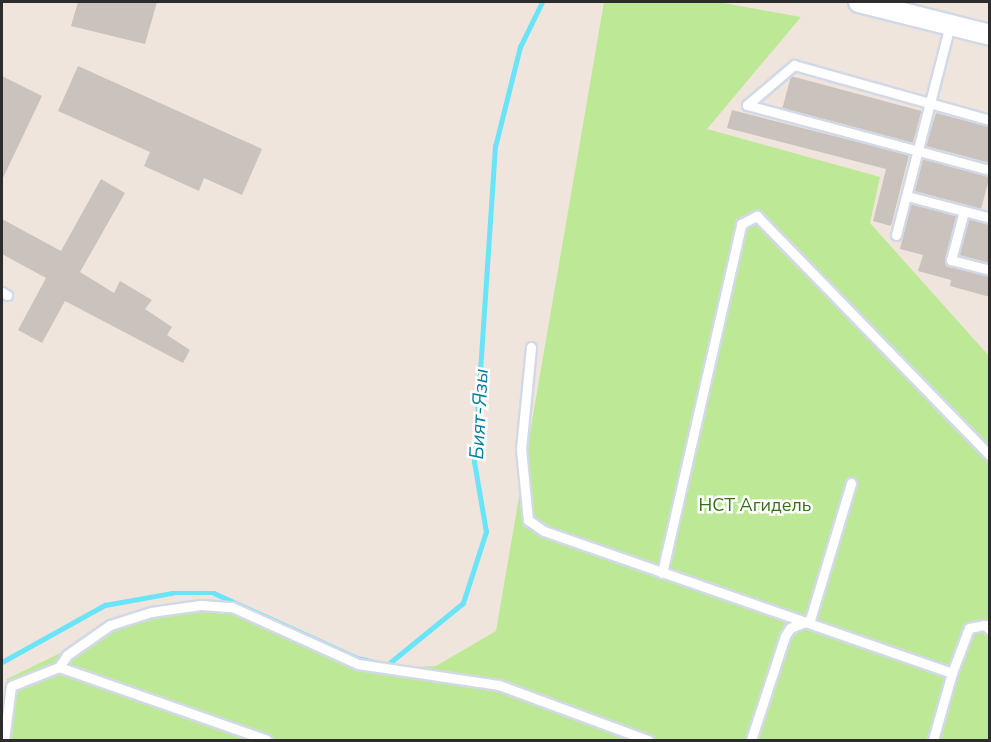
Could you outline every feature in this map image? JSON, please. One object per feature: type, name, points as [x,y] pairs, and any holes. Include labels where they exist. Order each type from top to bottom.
[{"type":"street","points":[[860,2],[990,35]]},
{"type":"lane","points":[[896,235],[950,25]]},
{"type":"lane","points":[[990,120],[794,65],[747,105],[990,170]]},
{"type":"lane","points":[[907,196],[990,218]]},
{"type":"lane","points":[[964,211],[951,260],[990,270]]},
{"type":"lane","points":[[662,573],[741,224],[757,216],[990,456]]},
{"type":"lane","points":[[531,347],[521,449],[528,520],[544,531],[802,623],[952,673]]},
{"type":"lane","points":[[751,741],[785,636],[810,620],[851,483]]},
{"type":"lane","points":[[4,741],[11,686],[59,667],[67,655],[110,626],[151,612],[201,605],[232,607],[358,664],[499,685],[648,741]]},
{"type":"lane","points":[[933,741],[952,673],[969,628],[985,625],[990,630]]},
{"type":"lane","points":[[59,667],[267,741]]},
{"type":"green space","name":"НСТ Агидель","points":[[604,2],[718,2],[801,17],[707,129],[880,177],[870,223],[989,356],[989,740],[2,740],[7,679],[124,622],[216,608],[266,622],[376,669],[436,666],[496,631]]},
{"type":"building","points":[[78,2],[157,2],[145,44],[71,26]]},
{"type":"building","points":[[78,66],[262,149],[242,195],[204,178],[199,191],[144,166],[150,152],[58,111]]},
{"type":"building","points":[[2,76],[42,96],[2,180]]},
{"type":"building","points":[[791,76],[921,111],[913,143],[782,108]]},
{"type":"building","points":[[732,110],[909,155],[891,226],[873,221],[886,169],[727,128]]},
{"type":"building","points":[[936,113],[990,127],[990,163],[926,146]]},
{"type":"building","points":[[923,159],[990,177],[981,209],[914,191]]},
{"type":"building","points":[[101,179],[125,193],[80,272],[114,293],[120,281],[152,300],[145,309],[172,327],[167,335],[190,350],[183,363],[65,301],[42,343],[18,330],[46,278],[2,254],[2,219],[61,251]]},
{"type":"building","points":[[911,204],[956,216],[945,262],[990,277],[990,297],[950,286],[951,280],[918,271],[923,255],[900,249]]},
{"type":"building","points":[[969,219],[990,225],[990,263],[959,255]]},
{"type":"waterway","name":"Бият-Язы","points":[[387,665],[463,603],[486,532],[474,462],[495,147],[520,47],[542,2]]},
{"type":"waterway","name":"Бият-Язы","points":[[2,662],[105,605],[172,593],[214,593],[357,658],[379,663]]}]
